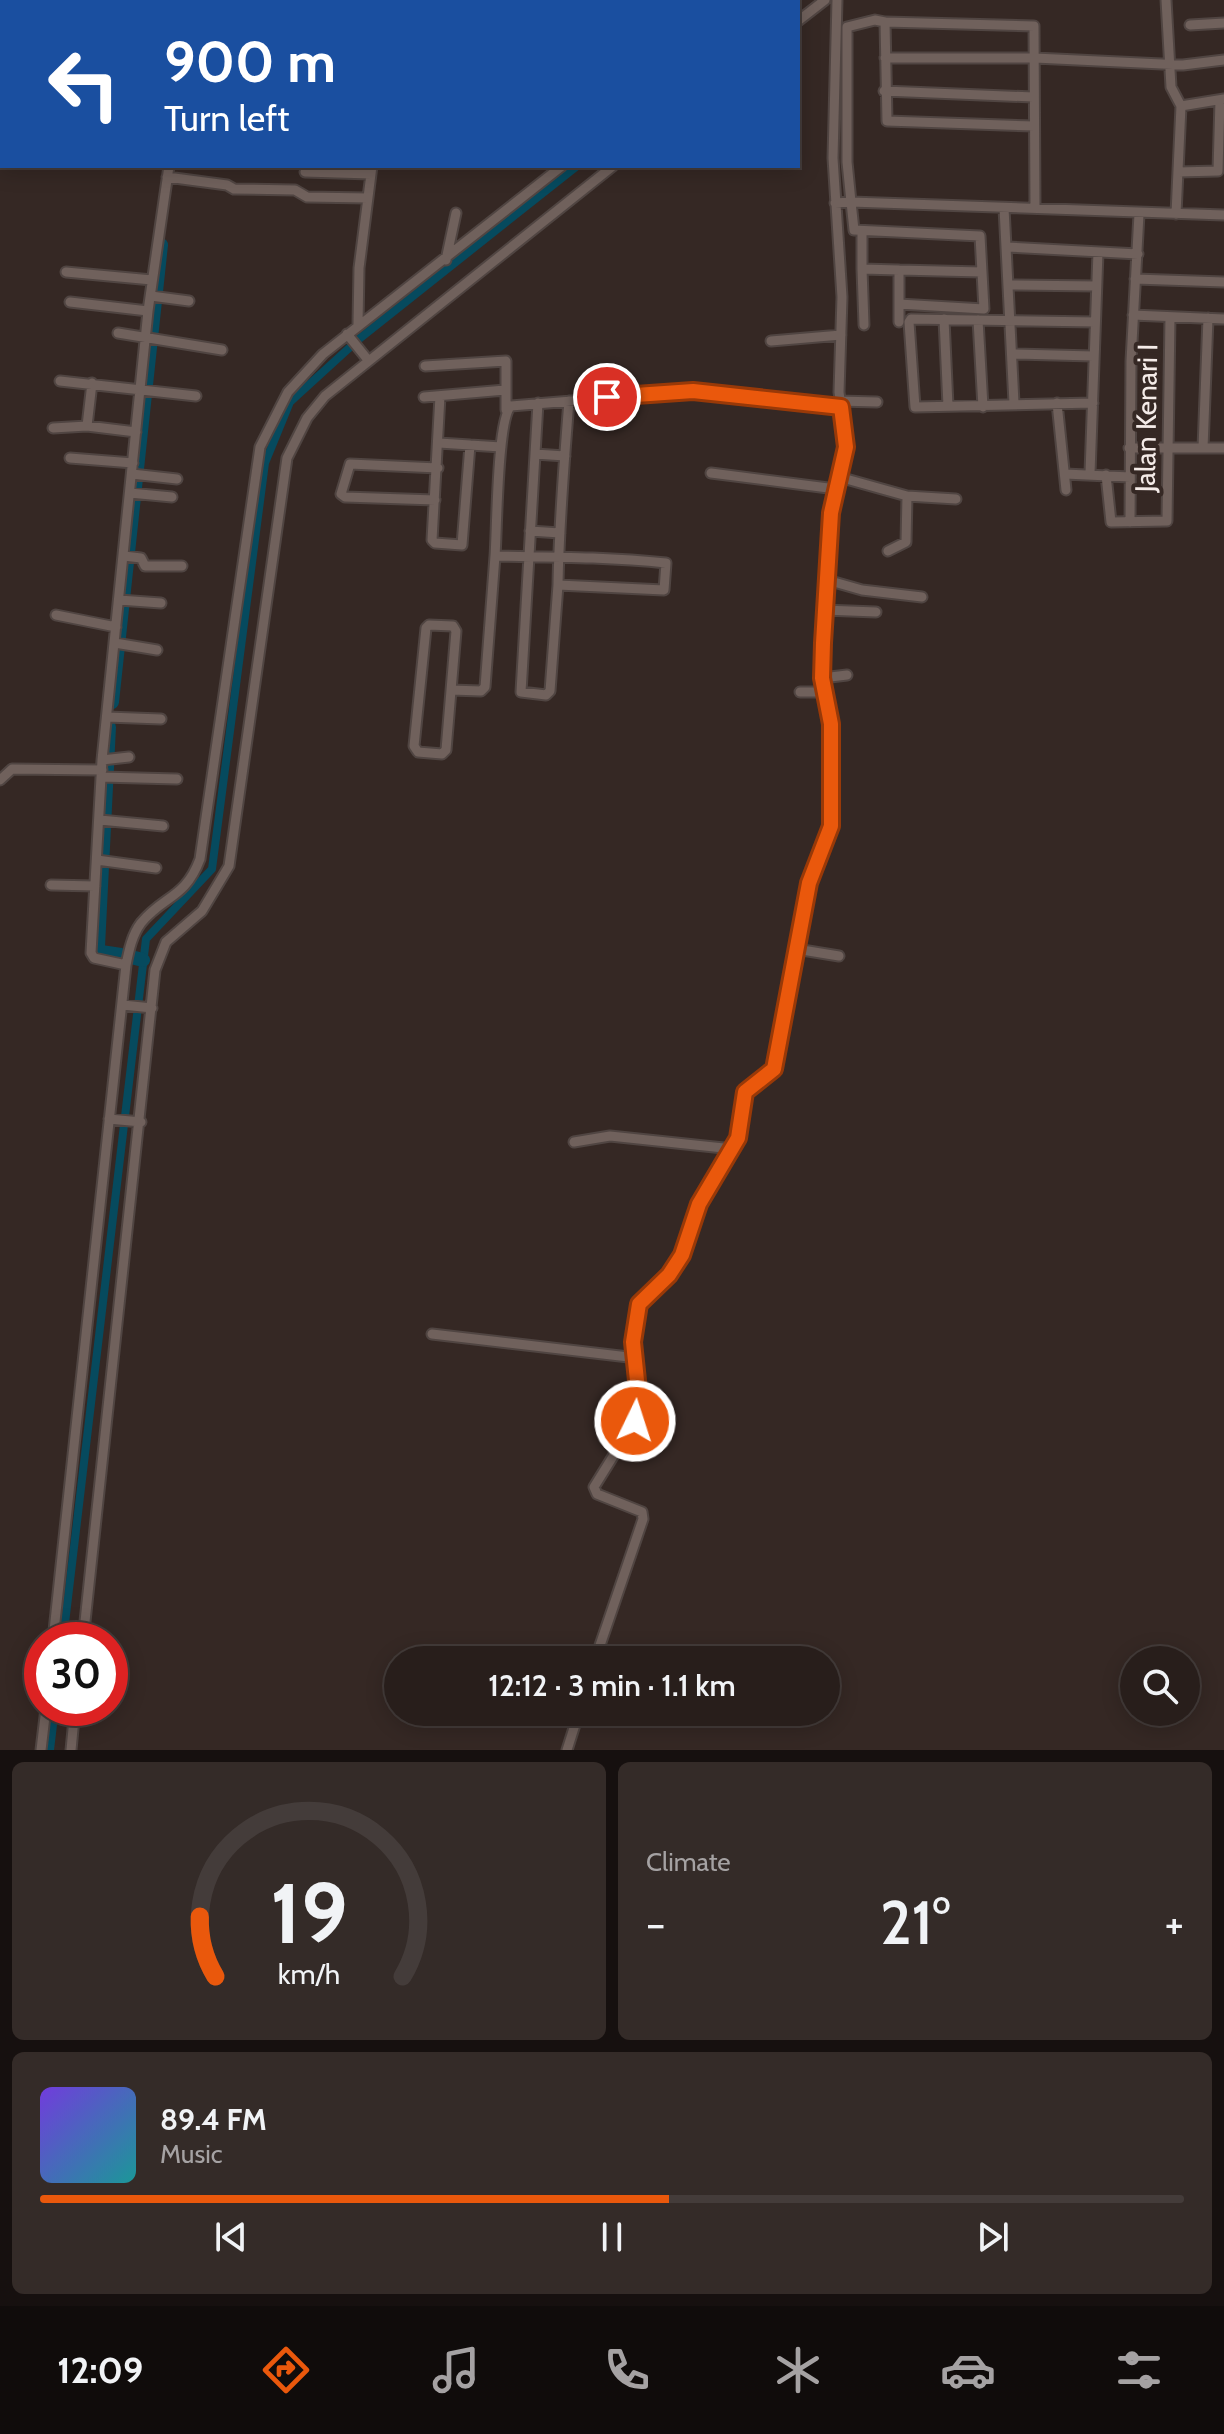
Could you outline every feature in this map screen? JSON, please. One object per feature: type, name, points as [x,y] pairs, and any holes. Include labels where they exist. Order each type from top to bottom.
[{"type":"street","points":[[800,19],[825,0]]},
{"type":"street","points":[[1166,0],[1171,87],[1181,106],[1176,214]]},
{"type":"street","points":[[837,2],[847,27],[847,162],[854,230],[980,236],[984,309],[899,304]]},
{"type":"street","points":[[600,1646],[643,1519],[642,1512],[597,1494],[594,1487],[635,1421],[639,1400],[633,1342],[639,1304],[669,1275],[682,1255],[699,1204],[733,1149],[745,1092],[774,1069],[809,883],[831,826],[831,724],[822,678],[824,610],[836,489],[846,447],[840,404],[841,335],[835,203],[837,2]]},
{"type":"street","points":[[847,27],[875,20],[1034,26],[1035,208]]},
{"type":"street","points":[[885,22],[887,121],[1034,126]]},
{"type":"street","points":[[1190,25],[1224,23]]},
{"type":"street","points":[[885,58],[1035,58],[1170,64],[1224,60]]},
{"type":"street","points":[[884,91],[1033,97]]},
{"type":"street","points":[[1178,172],[1218,171],[1222,99],[1181,106]]},
{"type":"street","points":[[55,1622],[110,1119],[127,1006],[126,965],[133,937],[141,924],[182,892],[200,859],[260,447],[288,392],[323,354],[560,168]]},
{"type":"street","points":[[85,1622],[149,1008],[159,953],[166,942],[202,911],[229,866],[287,458],[307,418],[366,357],[610,168]]},
{"type":"street","points":[[305,172],[372,170],[359,268],[358,324]]},
{"type":"street","points":[[126,965],[91,956],[95,886],[100,860],[116,627],[127,557],[136,432],[150,339],[148,311],[154,296],[152,280],[172,175],[239,190],[295,190],[304,197],[368,198]]},
{"type":"street","points":[[835,203],[1224,215]]},
{"type":"street","points":[[1004,208],[1014,403]]},
{"type":"street","points":[[446,260],[456,213]]},
{"type":"street","points":[[1106,475],[1109,520],[1130,522],[1129,448],[1139,214]]},
{"type":"street","points":[[862,231],[864,325]]},
{"type":"street","points":[[1007,247],[1138,254]]},
{"type":"street","points":[[1090,473],[1098,252]]},
{"type":"street","points":[[862,269],[982,272]]},
{"type":"street","points":[[899,270],[899,322]]},
{"type":"street","points":[[66,272],[152,280]]},
{"type":"street","points":[[1135,279],[1224,282]]},
{"type":"street","points":[[1008,285],[1096,286]]},
{"type":"street","points":[[154,296],[189,301]]},
{"type":"street","points":[[70,302],[148,311]]},
{"type":"street","points":[[1133,315],[1224,319]]},
{"type":"street","name":"Jalan Kenari I","points":[[1130,522],[1167,521],[1170,317]]},
{"type":"street","points":[[1203,448],[1208,318]]},
{"type":"street","points":[[1093,403],[914,406],[909,322],[911,319],[944,319],[1095,322]]},
{"type":"street","points":[[944,319],[948,406]]},
{"type":"street","points":[[978,320],[983,407]]},
{"type":"street","points":[[118,333],[222,350]]},
{"type":"street","points":[[771,341],[841,335]]},
{"type":"street","points":[[348,336],[366,357]]},
{"type":"street","points":[[1013,354],[1093,356]]},
{"type":"street","points":[[425,366],[503,359],[507,364],[485,687],[481,691],[451,690]]},
{"type":"street","points":[[60,381],[196,396]]},
{"type":"street","points":[[87,426],[92,383]]},
{"type":"street","points":[[424,397],[505,390]]},
{"type":"street","points":[[506,410],[516,404],[693,391],[840,404],[877,402]]},
{"type":"street","points":[[440,396],[433,542],[462,545],[470,445]]},
{"type":"street","points":[[538,403],[521,692],[546,695],[550,691],[569,401]]},
{"type":"street","points":[[1057,403],[1066,490]]},
{"type":"street","points":[[53,428],[87,426],[136,432]]},
{"type":"street","points":[[439,443],[501,447]]},
{"type":"street","points":[[1129,448],[1224,448]]},
{"type":"street","points":[[535,454],[565,456]]},
{"type":"street","points":[[70,458],[177,479]]},
{"type":"street","points":[[435,500],[345,497],[341,494],[350,464],[438,468]]},
{"type":"street","points":[[711,473],[836,489]]},
{"type":"street","points":[[1065,474],[1130,477]]},
{"type":"street","points":[[839,477],[907,496],[956,499]]},
{"type":"street","points":[[133,494],[172,497]]},
{"type":"street","points":[[888,551],[899,548],[907,537],[907,496]]},
{"type":"street","points":[[530,531],[560,533]]},
{"type":"street","points":[[495,556],[664,563],[667,567],[666,586],[661,592],[558,585]]},
{"type":"street","points":[[127,557],[141,558],[145,566],[182,566]]},
{"type":"street","points":[[827,580],[862,590],[922,597]]},
{"type":"street","points":[[122,600],[161,603]]},
{"type":"street","points":[[824,610],[876,612]]},
{"type":"street","points":[[56,615],[116,627]]},
{"type":"street","points":[[427,625],[456,627],[451,690],[444,753],[418,752],[414,746],[427,625]]},
{"type":"street","points":[[117,643],[157,650]]},
{"type":"street","points":[[822,678],[847,675]]},
{"type":"street","points":[[800,692],[824,692]]},
{"type":"street","points":[[109,717],[161,719]]},
{"type":"street","points":[[105,769],[129,757]]},
{"type":"street","points":[[0,780],[12,769],[105,769],[177,779]]},
{"type":"street","points":[[103,820],[163,826]]},
{"type":"street","points":[[100,860],[156,868]]},
{"type":"street","points":[[51,885],[95,886]]},
{"type":"street","points":[[796,949],[839,956]]},
{"type":"street","points":[[127,1006],[149,1008]]},
{"type":"street","points":[[110,1119],[139,1122]]},
{"type":"street","points":[[574,1142],[621,1137],[733,1149]]},
{"type":"street","points":[[432,1334],[637,1358]]},
{"type":"street","points":[[41,1750],[44,1726]]},
{"type":"street","points":[[71,1750],[73,1726]]},
{"type":"street","points":[[567,1750],[575,1726]]},
{"type":"waterway","points":[[65,1622],[146,939],[212,869],[265,463],[290,402],[359,339],[574,168]]},
{"type":"waterway","points":[[112,702],[161,245]]},
{"type":"waterway","points":[[109,727],[98,947],[101,952],[121,955]]},
{"type":"waterway","points":[[135,958],[143,960]]},
{"type":"waterway","points":[[50,1750],[53,1726]]},
{"type":"route","points":[[607,397],[693,391],[841,407],[846,432],[844,459],[831,513],[823,627],[822,678],[831,724],[831,826],[809,883],[774,1069],[745,1092],[738,1138],[699,1204],[682,1255],[662,1283],[643,1297],[634,1319],[633,1342],[639,1400],[635,1421]]}]
